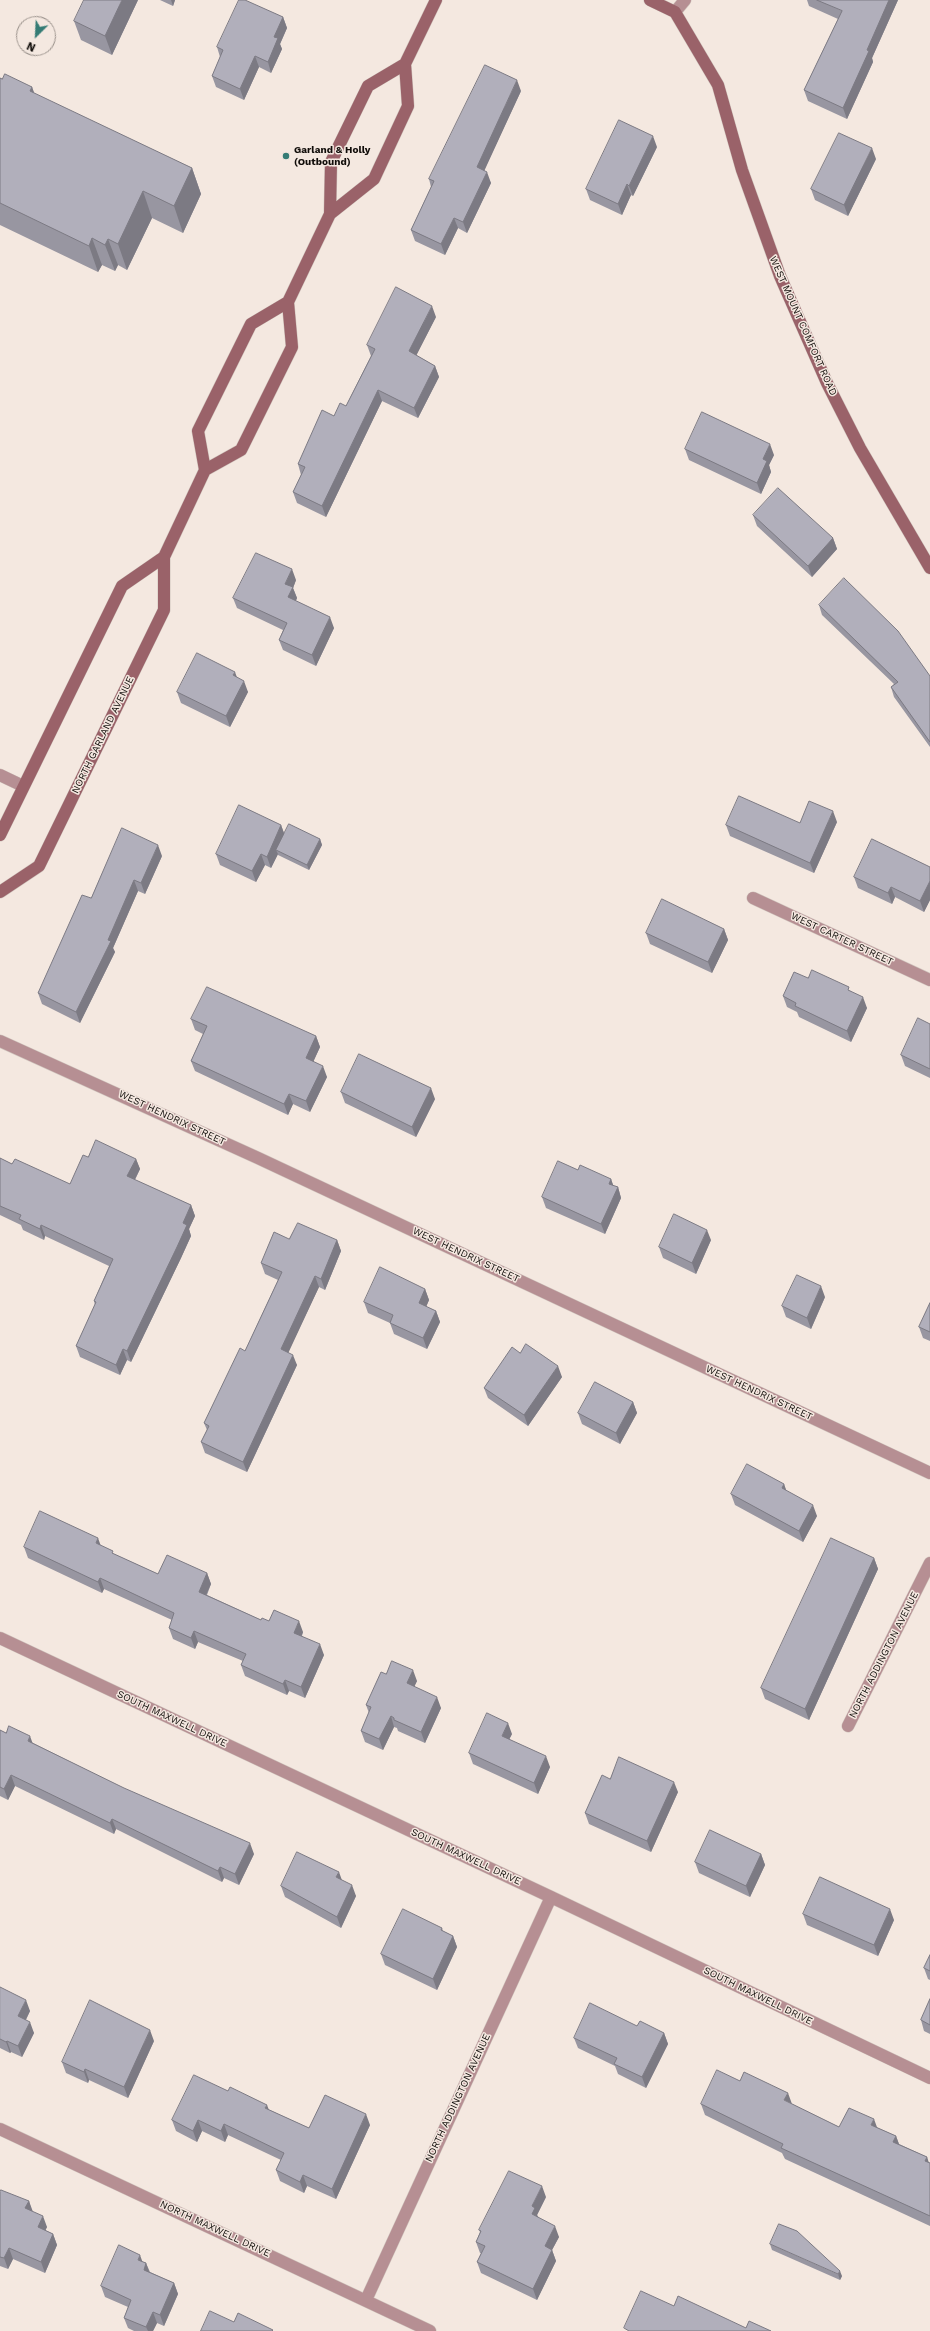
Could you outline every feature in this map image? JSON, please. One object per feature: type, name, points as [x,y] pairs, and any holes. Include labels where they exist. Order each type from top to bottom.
[{"type":"main road","points":[[330,214],[374,178],[408,106],[405,64],[436,0]]},
{"type":"main road","points":[[650,0],[676,12]]},
{"type":"main road","name":"WEST MOUNT COMFORT ROAD","points":[[676,12],[718,85],[742,170],[780,276],[827,384],[860,448],[930,568]]},
{"type":"main road","points":[[288,302],[252,324],[198,431],[205,470],[242,450],[292,346],[288,302],[330,214],[331,162],[368,86],[405,64]]},
{"type":"main road","name":"NORTH GARLAND AVENUE","points":[[0,892],[39,866],[164,610],[164,557],[205,470]]},
{"type":"main road","points":[[0,835],[122,586],[164,557]]},
{"type":"street","points":[[676,12],[685,0]]},
{"type":"street","points":[[0,775],[23,786]]},
{"type":"street","name":"WEST CARTER STREET","points":[[753,898],[930,980]]},
{"type":"street","name":"WEST HENDRIX STREET","points":[[0,1041],[265,1161],[930,1473]]},
{"type":"street","name":"NORTH ADDINGTON AVENUE","points":[[848,1726],[930,1563]]},
{"type":"street","name":"SOUTH MAXWELL DRIVE","points":[[0,1638],[551,1896],[930,2078]]},
{"type":"street","name":"NORTH ADDINGTON AVENUE","points":[[366,2300],[551,1896]]},
{"type":"street","name":"NORTH MAXWELL DRIVE","points":[[0,2129],[430,2331]]},
{"type":"building","points":[[84,0],[122,0],[105,36],[74,21]]},
{"type":"building","points":[[239,0],[245,0],[283,17],[274,37],[278,38],[268,62],[255,56],[240,89],[212,76],[223,50],[217,47]]},
{"type":"building","points":[[817,0],[889,0],[867,50],[869,51],[843,108],[804,90],[842,11]]},
{"type":"building","points":[[485,65],[517,80],[477,167],[487,172],[463,222],[454,218],[441,244],[411,230],[434,181],[429,179]]},
{"type":"building","points":[[5,74],[32,87],[30,91],[192,168],[174,206],[143,191],[118,244],[108,239],[105,245],[92,238],[89,246],[0,203],[0,78],[2,79]]},
{"type":"building","points":[[619,120],[653,136],[629,186],[627,184],[618,204],[586,189]]},
{"type":"building","points":[[839,133],[872,148],[844,205],[811,189]]},
{"type":"building","points":[[396,287],[432,306],[409,351],[435,366],[414,408],[378,390],[322,506],[293,492],[305,467],[298,464],[322,410],[334,416],[340,403],[346,406],[375,349],[367,345]]},
{"type":"building","points":[[702,412],[770,444],[763,459],[767,461],[757,483],[685,449]]},
{"type":"building","points":[[778,488],[833,538],[808,566],[753,515]]},
{"type":"building","points":[[256,553],[292,569],[285,584],[293,587],[288,597],[330,617],[312,655],[279,640],[287,623],[233,598]]},
{"type":"building","points":[[844,578],[898,631],[930,676],[930,742],[891,687],[898,682],[819,605]]},
{"type":"building","points":[[197,653],[235,672],[233,675],[244,681],[226,716],[177,692]]},
{"type":"building","points":[[739,796],[800,823],[809,801],[833,811],[810,863],[726,825]]},
{"type":"building","points":[[239,805],[281,825],[267,857],[261,854],[252,871],[216,854]]},
{"type":"building","points":[[289,824],[320,839],[307,865],[276,850]]},
{"type":"building","points":[[122,828],[158,845],[141,883],[134,880],[108,940],[111,941],[76,1012],[38,993],[82,895],[91,898]]},
{"type":"building","points":[[872,839],[930,867],[930,881],[920,901],[891,887],[888,893],[854,877]]},
{"type":"building","points":[[662,899],[724,929],[708,962],[646,933]]},
{"type":"building","points":[[812,970],[849,987],[848,990],[863,997],[847,1031],[795,1006],[796,1003],[783,996],[794,972],[808,978]]},
{"type":"building","points":[[207,987],[316,1036],[306,1058],[323,1066],[306,1101],[289,1094],[284,1104],[191,1061],[207,1026],[191,1019]]},
{"type":"building","points":[[918,1018],[930,1024],[930,1069],[901,1055]]},
{"type":"building","points":[[359,1054],[431,1088],[412,1127],[341,1092]]},
{"type":"building","points":[[96,1140],[136,1159],[127,1176],[191,1205],[183,1223],[187,1225],[177,1247],[127,1351],[123,1349],[116,1365],[76,1346],[113,1259],[41,1225],[40,1229],[19,1219],[21,1215],[0,1206],[0,1158],[12,1164],[15,1159],[70,1184],[83,1155],[88,1157]]},
{"type":"building","points":[[558,1161],[578,1170],[580,1165],[611,1179],[609,1184],[618,1187],[601,1224],[542,1197]]},
{"type":"building","points":[[674,1214],[707,1230],[692,1263],[659,1247]]},
{"type":"building","points":[[298,1223],[337,1240],[321,1279],[315,1276],[281,1349],[293,1355],[243,1462],[201,1442],[209,1426],[204,1423],[240,1348],[245,1351],[282,1272],[261,1263],[274,1232],[289,1239]]},
{"type":"building","points":[[380,1267],[425,1289],[419,1303],[436,1311],[423,1338],[390,1323],[393,1315],[364,1302]]},
{"type":"building","points":[[797,1275],[821,1286],[807,1318],[782,1306]]},
{"type":"building","points":[[930,1303],[930,1332],[919,1327]]},
{"type":"building","points":[[526,1344],[558,1366],[524,1415],[484,1388],[512,1347],[520,1353]]},
{"type":"building","points":[[595,1382],[633,1402],[616,1433],[578,1413]]},
{"type":"building","points":[[747,1464],[784,1484],[782,1488],[813,1505],[799,1531],[731,1494]]},
{"type":"building","points":[[40,1511],[98,1538],[96,1543],[113,1551],[112,1553],[158,1574],[167,1555],[207,1573],[199,1592],[261,1620],[262,1618],[269,1621],[274,1610],[299,1621],[294,1633],[320,1644],[301,1687],[285,1680],[283,1684],[241,1665],[246,1654],[194,1631],[191,1638],[169,1628],[174,1613],[100,1578],[98,1582],[24,1547]]},
{"type":"building","points":[[831,1538],[874,1558],[805,1709],[761,1688]]},
{"type":"building","points":[[392,1661],[413,1670],[407,1683],[437,1697],[421,1732],[394,1720],[391,1716],[379,1739],[361,1731],[371,1707],[366,1705],[381,1672],[386,1674]]},
{"type":"building","points":[[487,1713],[508,1723],[502,1736],[546,1756],[534,1783],[469,1753]]},
{"type":"building","points":[[9,1726],[30,1736],[28,1741],[124,1788],[250,1843],[235,1874],[220,1867],[218,1871],[112,1819],[110,1823],[11,1775],[4,1789],[0,1787],[0,1730],[6,1733]]},
{"type":"building","points":[[619,1757],[674,1782],[647,1841],[585,1813],[602,1775],[610,1779]]},
{"type":"building","points":[[710,1830],[761,1854],[746,1886],[695,1862]]},
{"type":"building","points":[[297,1852],[339,1872],[336,1877],[352,1885],[337,1917],[281,1886]]},
{"type":"building","points":[[820,1877],[890,1909],[874,1945],[803,1914]]},
{"type":"building","points":[[403,1909],[442,1928],[441,1930],[453,1936],[433,1979],[381,1954]]},
{"type":"building","points":[[930,1955],[930,1971],[924,1968]]},
{"type":"building","points":[[0,1987],[26,2000],[18,2016],[30,2022],[18,2046],[0,2039]]},
{"type":"building","points":[[930,1999],[930,2025],[921,2020]]},
{"type":"building","points":[[90,2000],[150,2030],[124,2087],[85,2069],[84,2072],[62,2062]]},
{"type":"building","points":[[590,2003],[637,2026],[640,2021],[664,2033],[642,2077],[614,2064],[617,2058],[574,2038]]},
{"type":"building","points":[[717,2070],[740,2081],[744,2072],[788,2093],[784,2100],[839,2127],[849,2108],[874,2119],[871,2125],[896,2136],[893,2142],[927,2157],[925,2161],[930,2163],[930,2216],[781,2148],[783,2144],[701,2104]]},
{"type":"building","points":[[194,2075],[228,2091],[230,2087],[267,2105],[265,2108],[309,2128],[325,2095],[366,2114],[332,2189],[303,2175],[300,2182],[276,2170],[284,2153],[224,2124],[221,2131],[198,2120],[193,2131],[172,2120]]},
{"type":"building","points":[[509,2171],[542,2186],[532,2206],[535,2208],[532,2214],[555,2226],[545,2246],[552,2250],[533,2289],[477,2262],[485,2246],[476,2242],[481,2231],[479,2230]]},
{"type":"building","points":[[1,2190],[29,2201],[25,2208],[43,2216],[38,2227],[53,2234],[41,2262],[9,2248],[4,2258],[0,2257]]},
{"type":"building","points":[[779,2224],[797,2231],[840,2271],[838,2274],[770,2244]]},
{"type":"building","points":[[119,2245],[140,2255],[138,2260],[146,2263],[144,2270],[174,2283],[160,2315],[153,2312],[146,2327],[124,2318],[131,2300],[101,2286]]},
{"type":"building","points":[[641,2291],[674,2306],[678,2296],[746,2328],[749,2321],[771,2331],[629,2331],[624,2328]]},
{"type":"building","points":[[210,2311],[234,2322],[238,2313],[273,2330],[201,2331]]},
{"type":"place","name":"Garland & Holly (Outbound)","points":[[286,156]]}]
